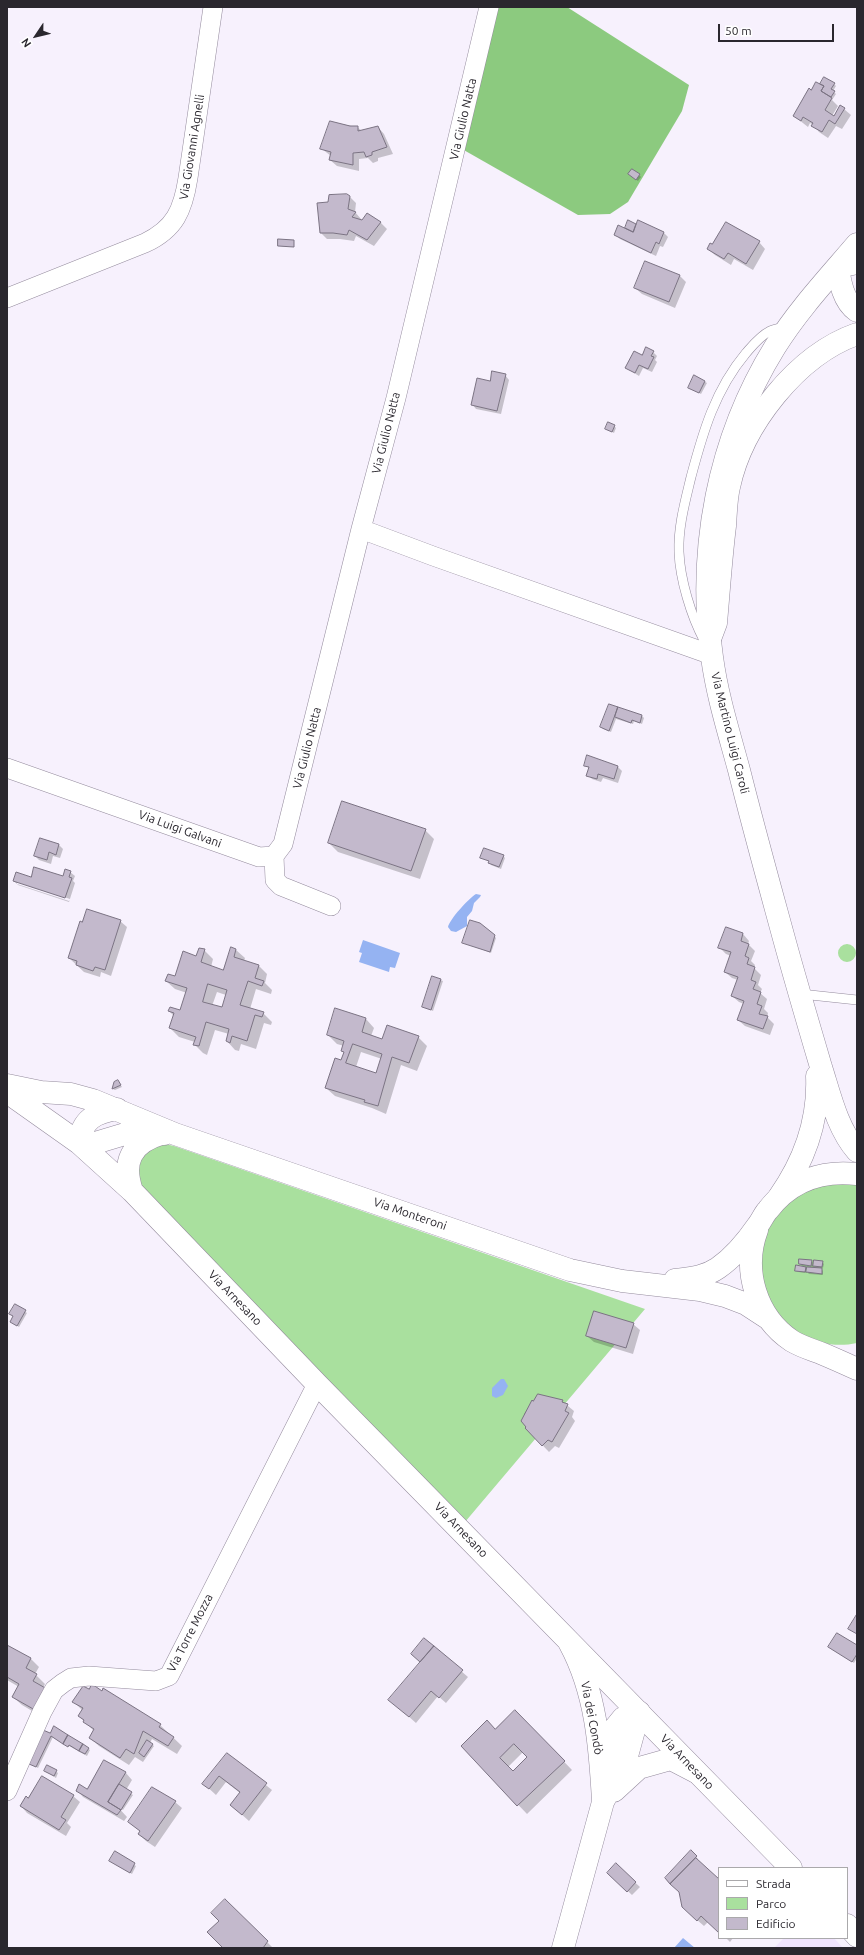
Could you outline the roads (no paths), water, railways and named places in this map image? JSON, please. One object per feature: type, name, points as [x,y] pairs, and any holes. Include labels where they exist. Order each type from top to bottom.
[{"type":"main road","name":"Via Martino Luigi Caroli","points":[[857,244],[847,265],[807,302],[789,326],[750,393],[736,427],[719,481],[707,565],[707,598],[711,647],[723,714],[812,1039],[842,1127],[857,1151]]},
{"type":"main road","points":[[847,265],[841,286],[846,298],[857,311]]},
{"type":"main road","points":[[711,647],[716,623],[729,486],[740,452],[754,425],[772,400],[795,374],[821,352],[857,334]]},
{"type":"main road","name":"Via Martino Luigi Caroli","points":[[779,1197],[793,1177],[804,1154],[812,1132],[817,1110],[816,1067],[812,1039]]},
{"type":"main road","name":"Via Monteroni","points":[[7,1086],[41,1092],[71,1094],[117,1109],[169,1134],[570,1270],[648,1285],[700,1290],[725,1296],[746,1304],[769,1319],[792,1341],[857,1369]]},
{"type":"main road","points":[[7,1092],[79,1143],[132,1191]]},
{"type":"main road","points":[[79,1143],[81,1133],[88,1120],[102,1111],[117,1109]]},
{"type":"main road","name":"Via Monteroni","points":[[79,1143],[95,1143],[125,1134],[169,1134]]},
{"type":"main road","points":[[132,1191],[127,1177],[128,1162],[135,1148],[144,1141],[169,1134]]},
{"type":"main road","name":"Via Monteroni","points":[[648,1285],[703,1276],[717,1268],[737,1252],[779,1197],[797,1184],[818,1175],[840,1172],[857,1174]]},
{"type":"main road","name":"Via Arnesano","points":[[132,1191],[317,1384],[790,1867]]},
{"type":"main road","name":"Via Monteroni","points":[[758,1225],[752,1243],[752,1279],[758,1300],[769,1319]]},
{"type":"main road","name":"Via Monteroni","points":[[822,1353],[843,1356],[857,1354]]},
{"type":"main road","name":"Via dei Condò","points":[[566,1637],[580,1663],[592,1703],[600,1746],[603,1802]]},
{"type":"main road","name":"Via dei Condò","points":[[562,1948],[603,1802],[627,1756],[639,1712]]},
{"type":"main road","points":[[603,1802],[639,1768],[671,1759],[698,1772]]},
{"type":"main road","points":[[848,1926],[857,1936]]},
{"type":"street","name":"Via Giovanni Agnelli","points":[[7,298],[157,238],[177,218],[181,210],[188,183],[213,7]]},
{"type":"street","name":"Via Giulio Natta","points":[[274,856],[283,844],[361,529],[396,398],[489,7]]},
{"type":"street","points":[[361,529],[433,556],[711,647]]},
{"type":"street","name":"Via Luigi Galvani","points":[[7,768],[259,857],[274,856]]},
{"type":"street","points":[[274,856],[275,880],[281,886],[331,906]]},
{"type":"street","name":"Via Torre Mozza","points":[[9,1783],[42,1712],[54,1690],[70,1678],[89,1676],[156,1681],[169,1676],[317,1384]]},
{"type":"lane","points":[[711,647],[696,624],[684,583],[679,553],[680,530],[686,500],[701,440],[719,392],[737,364],[755,342],[771,330],[789,326]]},
{"type":"lane","points":[[799,994],[857,1000]]},
{"type":"water","points":[[476,894],[481,895],[474,903],[472,911],[467,917],[467,926],[456,932],[451,931],[448,927],[449,923],[464,905]]},
{"type":"water","points":[[363,940],[400,953],[395,968],[390,967],[389,972],[359,962],[362,953],[359,952]]},
{"type":"water","points":[[501,1379],[504,1379],[508,1386],[503,1395],[496,1398],[492,1396],[492,1388]]},
{"type":"water","points":[[683,1938],[695,1948],[674,1948]]}]
